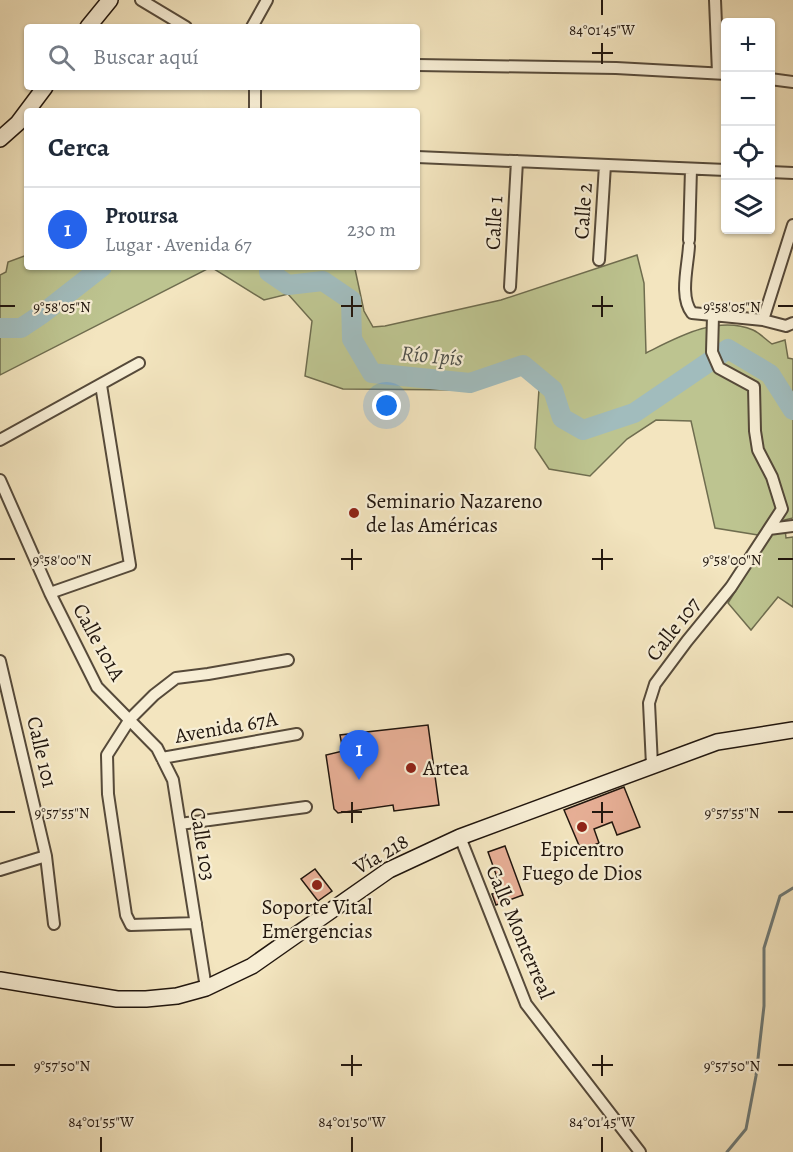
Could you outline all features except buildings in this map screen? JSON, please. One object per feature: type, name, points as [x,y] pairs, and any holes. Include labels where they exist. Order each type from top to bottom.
[{"type":"main road","points":[[90,24],[109,0]]},
{"type":"main road","points":[[29,108],[43,90]]},
{"type":"main road","points":[[0,139],[24,115]]},
{"type":"main road","name":"Vía 218","points":[[0,980],[117,999],[177,996],[206,988],[252,966],[389,870],[460,837],[717,741],[793,730]]},
{"type":"street","points":[[141,0],[181,24]]},
{"type":"street","points":[[254,24],[267,0]]},
{"type":"street","points":[[715,0],[722,72]]},
{"type":"street","points":[[420,65],[616,68],[721,73]]},
{"type":"street","points":[[775,80],[793,82]]},
{"type":"street","points":[[255,90],[255,108]]},
{"type":"street","points":[[420,157],[721,170]]},
{"type":"street","name":"Calle 1","points":[[510,287],[517,161]]},
{"type":"street","name":"Calle 2","points":[[600,260],[605,165]]},
{"type":"street","points":[[691,169],[687,306],[692,313],[763,320],[786,326],[793,323]]},
{"type":"street","points":[[775,172],[793,173]]},
{"type":"street","points":[[763,320],[793,225]]},
{"type":"street","name":"Calle 107","points":[[652,765],[649,703],[655,684],[731,587],[782,509],[772,477],[758,450],[754,387],[719,368],[712,352],[713,316]]},
{"type":"street","points":[[0,440],[139,363]]},
{"type":"street","points":[[50,593],[130,565],[102,385]]},
{"type":"street","name":"Calle 101A","points":[[0,480],[50,593],[97,687],[130,719]]},
{"type":"street","points":[[769,529],[793,526]]},
{"type":"street","points":[[196,923],[131,925],[126,915],[108,794],[107,755],[130,719],[154,695],[176,678],[288,660]]},
{"type":"street","name":"Calle 101","points":[[0,661],[46,856],[54,924]]},
{"type":"street","name":"Calle 103","points":[[130,719],[158,748],[173,780],[206,988]]},
{"type":"street","name":"Avenida 67A","points":[[162,758],[297,734]]},
{"type":"street","points":[[180,824],[306,807]]},
{"type":"street","name":"Calle Monterreal","points":[[460,837],[526,1004],[640,1152]]},
{"type":"street","points":[[0,870],[46,856]]},
{"type":"green space","points":[[637,255],[644,283],[646,353],[684,335],[712,326],[739,326],[753,330],[772,344],[785,340],[788,358],[793,359],[793,518],[784,520],[786,538],[793,537],[793,607],[778,597],[751,630],[728,603],[768,539],[758,535],[715,528],[691,421],[656,420],[627,439],[590,476],[549,469],[535,448],[539,389],[525,372],[463,390],[343,389],[305,376],[312,321],[288,294],[264,300],[216,270],[355,270],[364,311],[373,327],[501,300]]},
{"type":"green space","points":[[24,256],[24,270],[205,270],[0,375],[0,275],[6,272],[8,262]]},
{"type":"waterway","name":"Río Ipís","points":[[0,328],[21,328],[98,270]]},
{"type":"waterway","name":"Río Ipís","points":[[269,270],[288,285],[323,281],[351,300],[352,339],[372,373],[470,383],[523,365],[553,390],[562,418],[583,430],[634,413],[728,349],[770,374],[793,410]]},
{"type":"waterway","points":[[727,1152],[746,1129],[756,1076],[764,1006],[764,948],[780,896],[793,888]]},
{"type":"place","name":"Seminario Nazareno de las Américas","points":[[354,513]]},
{"type":"place","name":"Artea","points":[[411,768]]},
{"type":"place","name":"Proursa","points":[[359,780]]},
{"type":"place","name":"Epicentro Fuego de Dios","points":[[582,827]]},
{"type":"place","name":"Soporte Vital Emergencias","points":[[317,885]]}]
